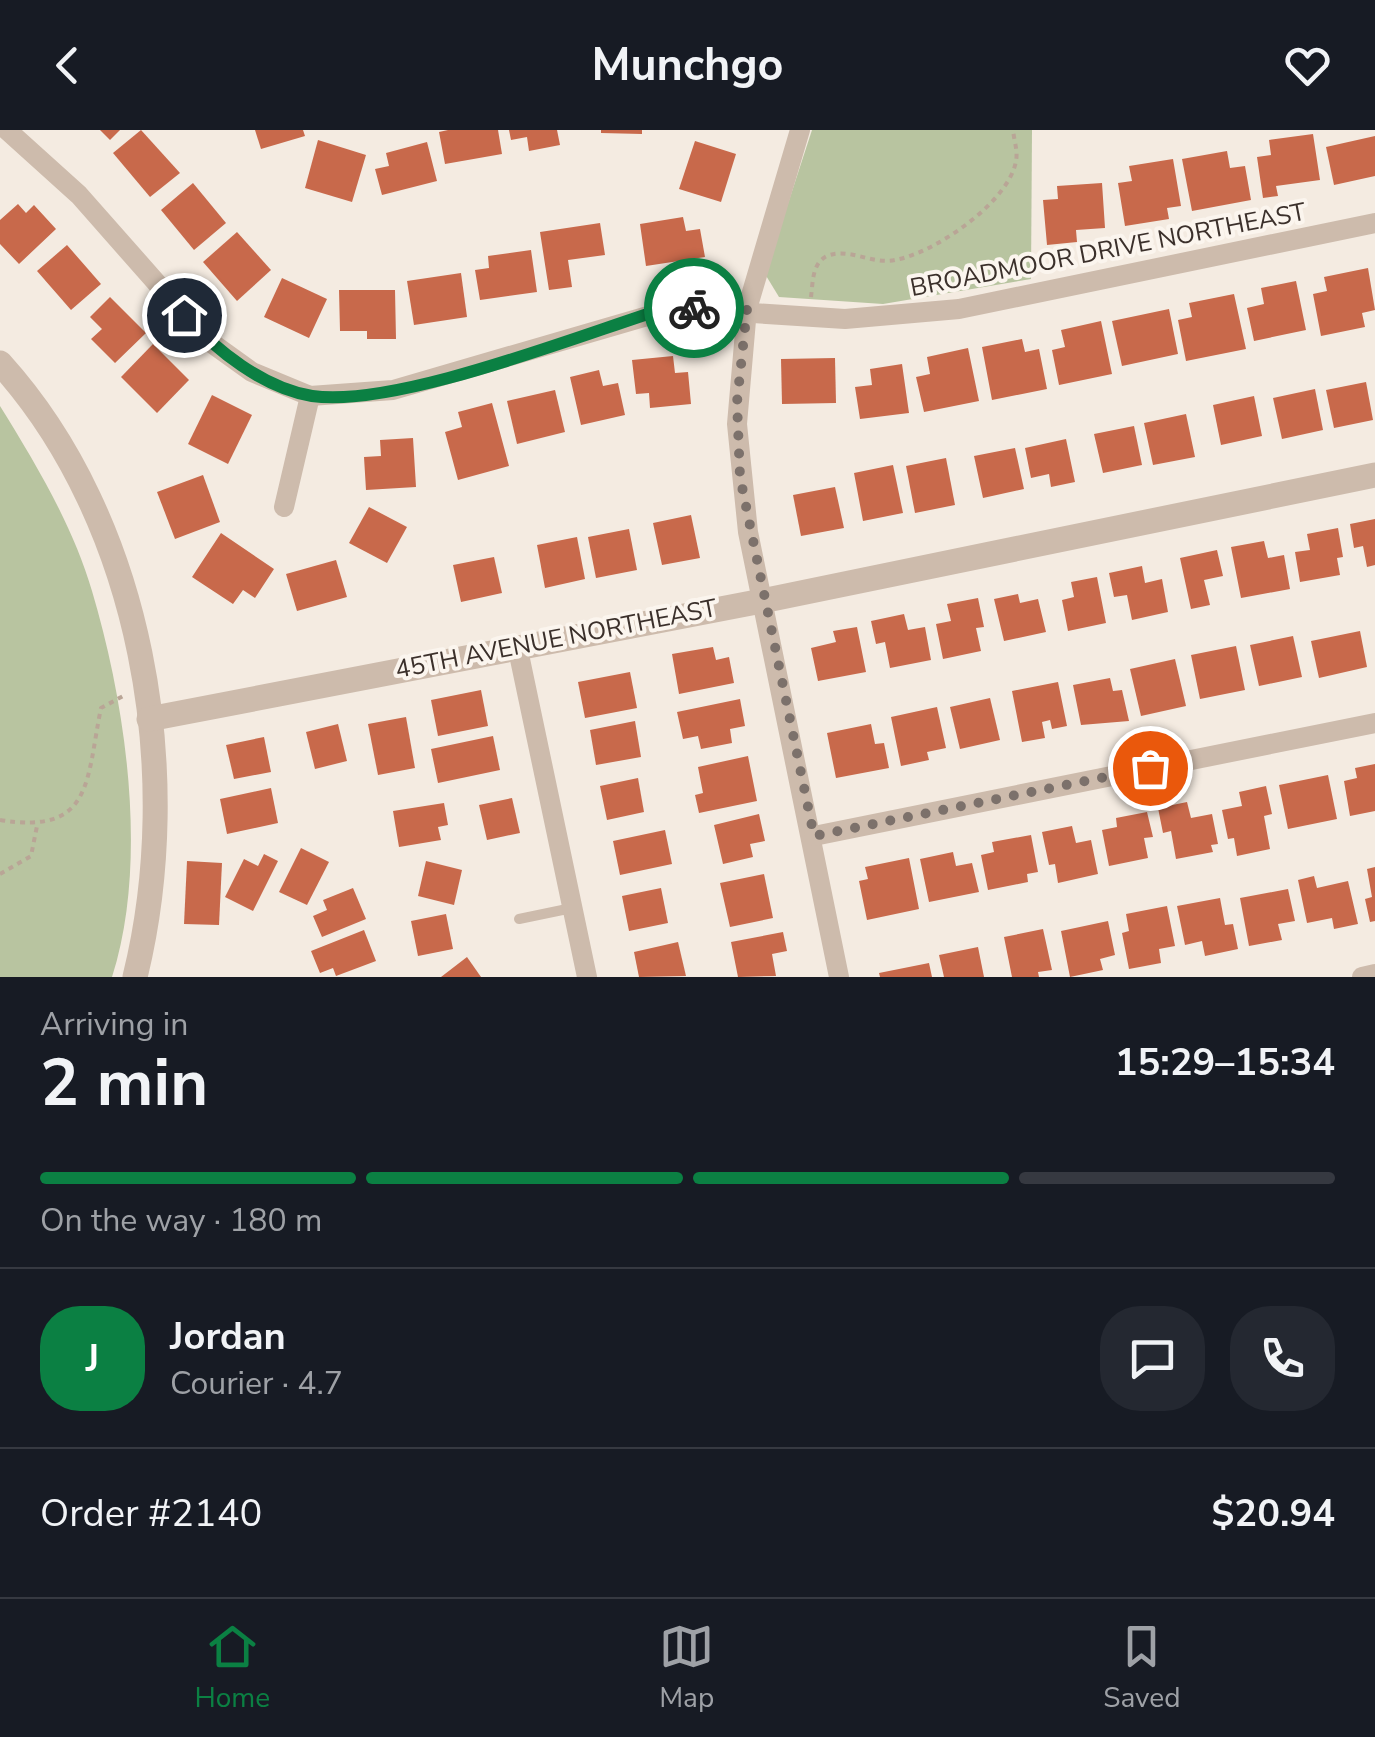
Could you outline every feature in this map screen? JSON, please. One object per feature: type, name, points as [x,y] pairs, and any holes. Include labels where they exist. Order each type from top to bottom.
[{"type":"street","name":"BROADMOOR DRIVE NORTHEAST","points":[[7,130],[79,195],[206,339],[252,372],[310,396],[393,390],[660,310],[747,309],[808,316],[887,317],[959,309],[1375,223]]},
{"type":"street","points":[[800,130],[747,309],[737,424],[748,532],[814,836],[839,977]]},
{"type":"street","points":[[0,363],[45,422],[97,518],[124,596],[144,686],[154,850],[135,977]]},
{"type":"street","points":[[284,508],[310,396]]},
{"type":"street","name":"45TH AVENUE NORTHEAST","points":[[149,719],[1375,475]]},
{"type":"street","points":[[517,645],[587,977]]},
{"type":"street","points":[[814,836],[1375,723]]},
{"type":"street","points":[[1362,977],[1375,974]]},
{"type":"lane","points":[[519,919],[572,908]]},
{"type":"path","points":[[808,316],[814,269],[823,258],[840,253],[895,260],[968,226],[1012,173],[1016,162],[1012,130]]},
{"type":"path","points":[[0,820],[38,826],[62,817],[76,805],[87,778],[101,708],[144,686]]},
{"type":"path","points":[[0,874],[31,856],[38,826]]},
{"type":"green space","points":[[812,130],[1032,130],[1031,279],[883,304],[779,297],[765,274]]},
{"type":"green space","points":[[0,406],[75,543],[92,591],[115,683],[129,784],[131,834],[123,932],[112,977],[0,977]]},
{"type":"building","points":[[100,130],[120,130],[110,140]]},
{"type":"building","points":[[141,130],[180,173],[150,197],[113,153]]},
{"type":"building","points":[[255,130],[303,130],[305,136],[261,149]]},
{"type":"building","points":[[498,130],[502,154],[445,164],[439,132]]},
{"type":"building","points":[[509,130],[557,130],[560,145],[529,151],[527,137],[511,140]]},
{"type":"building","points":[[642,130],[642,134],[601,133]]},
{"type":"building","points":[[1313,134],[1320,180],[1276,186],[1278,196],[1263,198],[1257,157],[1271,155],[1269,140]]},
{"type":"building","points":[[1375,136],[1375,176],[1334,185],[1326,147]]},
{"type":"building","points":[[318,140],[366,155],[352,202],[305,188]]},
{"type":"building","points":[[695,141],[736,154],[721,202],[679,189]]},
{"type":"building","points":[[427,142],[437,181],[382,195],[375,169],[389,166],[386,153]]},
{"type":"building","points":[[1227,151],[1230,168],[1245,166],[1251,200],[1192,211],[1182,159]]},
{"type":"building","points":[[1173,159],[1181,206],[1167,208],[1169,219],[1125,226],[1118,183],[1132,181],[1129,166]]},
{"type":"building","points":[[193,183],[226,223],[194,250],[161,210]]},
{"type":"building","points":[[1102,183],[1105,228],[1076,230],[1077,242],[1047,245],[1043,200],[1058,199],[1057,186]]},
{"type":"building","points":[[18,204],[26,213],[34,205],[56,229],[19,264],[0,244],[0,220]]},
{"type":"building","points":[[683,217],[686,231],[700,229],[705,257],[646,266],[640,224]]},
{"type":"building","points":[[600,223],[605,255],[568,260],[572,287],[549,290],[540,232]]},
{"type":"building","points":[[237,232],[271,270],[237,301],[203,262]]},
{"type":"building","points":[[67,245],[101,284],[71,310],[37,271]]},
{"type":"building","points":[[531,250],[537,292],[480,300],[475,270],[489,268],[488,256]]},
{"type":"building","points":[[1368,268],[1375,310],[1362,313],[1365,327],[1321,336],[1313,294],[1327,291],[1324,277]]},
{"type":"building","points":[[461,273],[467,317],[414,325],[407,281]]},
{"type":"building","points":[[282,278],[327,299],[309,338],[264,317]]},
{"type":"building","points":[[1296,281],[1306,330],[1254,341],[1247,308],[1264,304],[1261,288]]},
{"type":"building","points":[[339,290],[395,290],[396,339],[367,339],[367,331],[340,331]]},
{"type":"building","points":[[1234,294],[1246,349],[1186,361],[1178,320],[1192,317],[1189,303]]},
{"type":"building","points":[[110,297],[146,333],[115,363],[91,339],[102,329],[90,317]]},
{"type":"building","points":[[1169,309],[1178,354],[1122,366],[1112,321]]},
{"type":"building","points":[[1101,321],[1112,374],[1059,385],[1052,350],[1065,347],[1061,330]]},
{"type":"building","points":[[1022,339],[1025,352],[1039,349],[1047,389],[992,400],[982,347]]},
{"type":"building","points":[[153,344],[189,380],[157,413],[121,377]]},
{"type":"building","points":[[968,348],[979,401],[924,412],[916,377],[930,374],[927,357]]},
{"type":"building","points":[[673,356],[675,373],[688,372],[691,404],[650,408],[649,393],[636,394],[632,360]]},
{"type":"building","points":[[835,358],[836,403],[782,404],[781,359]]},
{"type":"building","points":[[902,364],[909,413],[860,419],[855,387],[872,385],[870,369]]},
{"type":"building","points":[[599,370],[603,386],[618,383],[625,415],[581,425],[570,377]]},
{"type":"building","points":[[1366,382],[1373,420],[1334,428],[1326,390]]},
{"type":"building","points":[[1315,389],[1323,430],[1282,439],[1273,398]]},
{"type":"building","points":[[555,390],[565,432],[517,444],[507,401]]},
{"type":"building","points":[[212,395],[252,415],[228,464],[188,444]]},
{"type":"building","points":[[1254,396],[1262,436],[1221,445],[1213,405]]},
{"type":"building","points":[[492,403],[509,466],[458,480],[445,432],[462,427],[458,412]]},
{"type":"building","points":[[1186,414],[1195,457],[1153,465],[1144,423]]},
{"type":"building","points":[[1134,426],[1142,465],[1103,473],[1094,434]]},
{"type":"building","points":[[413,438],[416,487],[366,490],[364,457],[381,456],[380,440]]},
{"type":"building","points":[[1066,439],[1075,482],[1051,487],[1049,474],[1031,478],[1025,448]]},
{"type":"building","points":[[1015,448],[1024,489],[983,498],[974,456]]},
{"type":"building","points":[[946,458],[955,505],[915,513],[906,466]]},
{"type":"building","points":[[893,465],[903,513],[863,521],[854,473]]},
{"type":"building","points":[[203,475],[220,522],[175,539],[157,492]]},
{"type":"building","points":[[835,487],[844,528],[801,536],[793,495]]},
{"type":"building","points":[[369,507],[407,527],[387,563],[349,543]]},
{"type":"building","points":[[691,515],[700,558],[662,565],[653,523]]},
{"type":"building","points":[[1375,519],[1375,565],[1367,567],[1363,546],[1354,548],[1350,524]]},
{"type":"building","points":[[1338,528],[1343,557],[1337,558],[1340,575],[1300,582],[1295,552],[1310,550],[1307,534]]},
{"type":"building","points":[[629,529],[637,570],[596,578],[588,537]]},
{"type":"building","points":[[221,533],[274,569],[255,598],[243,590],[233,604],[192,577]]},
{"type":"building","points":[[577,537],[585,579],[545,588],[537,545]]},
{"type":"building","points":[[1264,541],[1268,558],[1284,555],[1290,589],[1241,598],[1231,547]]},
{"type":"building","points":[[1217,550],[1223,576],[1204,580],[1210,605],[1191,609],[1180,558]]},
{"type":"building","points":[[494,557],[502,593],[461,602],[453,565]]},
{"type":"building","points":[[336,560],[347,597],[297,611],[286,574]]},
{"type":"building","points":[[1142,566],[1145,583],[1162,579],[1168,612],[1132,620],[1127,595],[1114,597],[1109,573]]},
{"type":"building","points":[[1097,577],[1106,623],[1068,631],[1062,600],[1074,597],[1071,582]]},
{"type":"building","points":[[1018,594],[1020,603],[1038,599],[1046,632],[1004,641],[994,599]]},
{"type":"building","points":[[978,598],[984,627],[976,628],[981,651],[943,659],[936,624],[951,621],[947,604]]},
{"type":"building","points":[[904,614],[908,630],[925,627],[931,660],[890,668],[885,642],[876,644],[871,621]]},
{"type":"building","points":[[857,627],[866,672],[818,681],[811,648],[836,642],[833,631]]},
{"type":"building","points":[[1360,631],[1367,667],[1319,678],[1311,641]]},
{"type":"building","points":[[1293,636],[1302,677],[1259,686],[1250,645]]},
{"type":"building","points":[[1236,646],[1245,690],[1200,699],[1191,655]]},
{"type":"building","points":[[713,647],[716,660],[729,657],[734,683],[679,694],[672,654]]},
{"type":"building","points":[[1175,659],[1186,706],[1141,716],[1130,669]]},
{"type":"building","points":[[630,672],[637,708],[585,718],[578,682]]},
{"type":"building","points":[[1110,678],[1113,691],[1122,690],[1129,721],[1081,725],[1073,685]]},
{"type":"building","points":[[1058,682],[1067,726],[1052,729],[1050,720],[1042,722],[1045,738],[1022,742],[1012,691]]},
{"type":"building","points":[[481,690],[488,726],[438,736],[431,700]]},
{"type":"building","points":[[990,698],[1000,740],[960,749],[950,707]]},
{"type":"building","points":[[740,699],[745,726],[730,729],[732,743],[701,749],[698,736],[683,739],[677,712]]},
{"type":"building","points":[[937,707],[946,748],[927,752],[929,760],[901,766],[891,717]]},
{"type":"building","points":[[406,717],[415,768],[378,775],[368,724]]},
{"type":"building","points":[[635,721],[641,757],[596,765],[590,730]]},
{"type":"building","points":[[338,724],[347,761],[315,769],[306,732]]},
{"type":"building","points":[[871,724],[875,744],[884,743],[889,768],[836,778],[827,733]]},
{"type":"building","points":[[493,736],[500,770],[438,783],[431,749]]},
{"type":"building","points":[[264,737],[271,772],[234,779],[226,745]]},
{"type":"building","points":[[748,756],[757,801],[699,813],[695,795],[703,793],[698,767]]},
{"type":"building","points":[[1375,764],[1375,811],[1350,816],[1344,781],[1357,778],[1355,768]]},
{"type":"building","points":[[1328,775],[1337,819],[1288,829],[1279,785]]},
{"type":"building","points":[[638,778],[644,812],[607,820],[600,786]]},
{"type":"building","points":[[1266,786],[1272,814],[1264,816],[1270,849],[1237,856],[1234,838],[1228,839],[1222,810],[1242,806],[1239,792]]},
{"type":"building","points":[[271,788],[278,823],[227,834],[220,799]]},
{"type":"building","points":[[512,798],[520,833],[487,840],[479,805]]},
{"type":"building","points":[[1187,802],[1191,818],[1212,814],[1218,844],[1211,845],[1213,852],[1176,859],[1171,831],[1163,833],[1158,808]]},
{"type":"building","points":[[444,803],[448,825],[438,827],[441,840],[399,847],[393,811]]},
{"type":"building","points":[[1147,812],[1153,837],[1144,838],[1148,858],[1109,866],[1102,830],[1117,827],[1116,818]]},
{"type":"building","points":[[759,814],[765,841],[750,844],[753,857],[723,864],[714,825]]},
{"type":"building","points":[[1072,826],[1076,843],[1091,840],[1098,874],[1058,883],[1055,864],[1049,865],[1042,832]]},
{"type":"building","points":[[665,830],[672,864],[620,875],[613,841]]},
{"type":"building","points":[[1031,835],[1038,872],[1027,874],[1028,882],[988,890],[981,855],[994,852],[992,842]]},
{"type":"building","points":[[301,848],[329,862],[307,905],[279,892]]},
{"type":"building","points":[[953,852],[956,866],[972,863],[979,892],[929,902],[920,859]]},
{"type":"building","points":[[264,854],[278,861],[253,911],[225,897],[244,859],[258,866]]},
{"type":"building","points":[[909,858],[919,909],[867,920],[859,881],[868,879],[865,867]]},
{"type":"building","points":[[187,861],[222,863],[219,925],[184,924]]},
{"type":"building","points":[[426,861],[462,870],[454,905],[418,896]]},
{"type":"building","points":[[1375,867],[1375,921],[1370,922],[1365,899],[1372,897],[1367,869]]},
{"type":"building","points":[[764,874],[773,918],[730,927],[720,883]]},
{"type":"building","points":[[1314,876],[1317,888],[1348,881],[1358,924],[1334,929],[1332,918],[1307,923],[1298,880]]},
{"type":"building","points":[[353,888],[366,919],[322,937],[313,916],[327,910],[323,900]]},
{"type":"building","points":[[661,888],[668,923],[629,931],[622,896]]},
{"type":"building","points":[[1288,889],[1295,921],[1278,924],[1282,940],[1249,946],[1240,898]]},
{"type":"building","points":[[1220,898],[1225,925],[1233,924],[1238,949],[1205,956],[1202,941],[1185,945],[1177,906]]},
{"type":"building","points":[[1167,906],[1175,946],[1159,949],[1161,963],[1129,969],[1122,933],[1129,931],[1126,914]]},
{"type":"building","points":[[446,914],[453,949],[418,956],[411,921]]},
{"type":"building","points":[[1108,921],[1115,955],[1100,959],[1103,970],[1070,977],[1061,931]]},
{"type":"building","points":[[1043,929],[1052,970],[1038,972],[1039,977],[1012,977],[1004,937]]},
{"type":"building","points":[[364,930],[376,961],[336,976],[333,968],[320,973],[311,951]]},
{"type":"building","points":[[783,932],[787,951],[772,954],[776,976],[738,977],[731,942]]},
{"type":"building","points":[[678,942],[686,976],[639,977],[634,952]]},
{"type":"building","points":[[978,947],[984,977],[944,977],[939,955]]},
{"type":"building","points":[[467,957],[481,977],[441,977]]},
{"type":"building","points":[[929,963],[932,977],[880,977],[879,973]]},
{"type":"way so far","points":[[694,308],[747,309],[737,402],[740,477],[748,532],[814,836],[1150,768]]},
{"type":"route","points":[[184,315],[206,339],[252,372],[310,396],[334,396],[393,390],[660,310],[694,308]]}]
